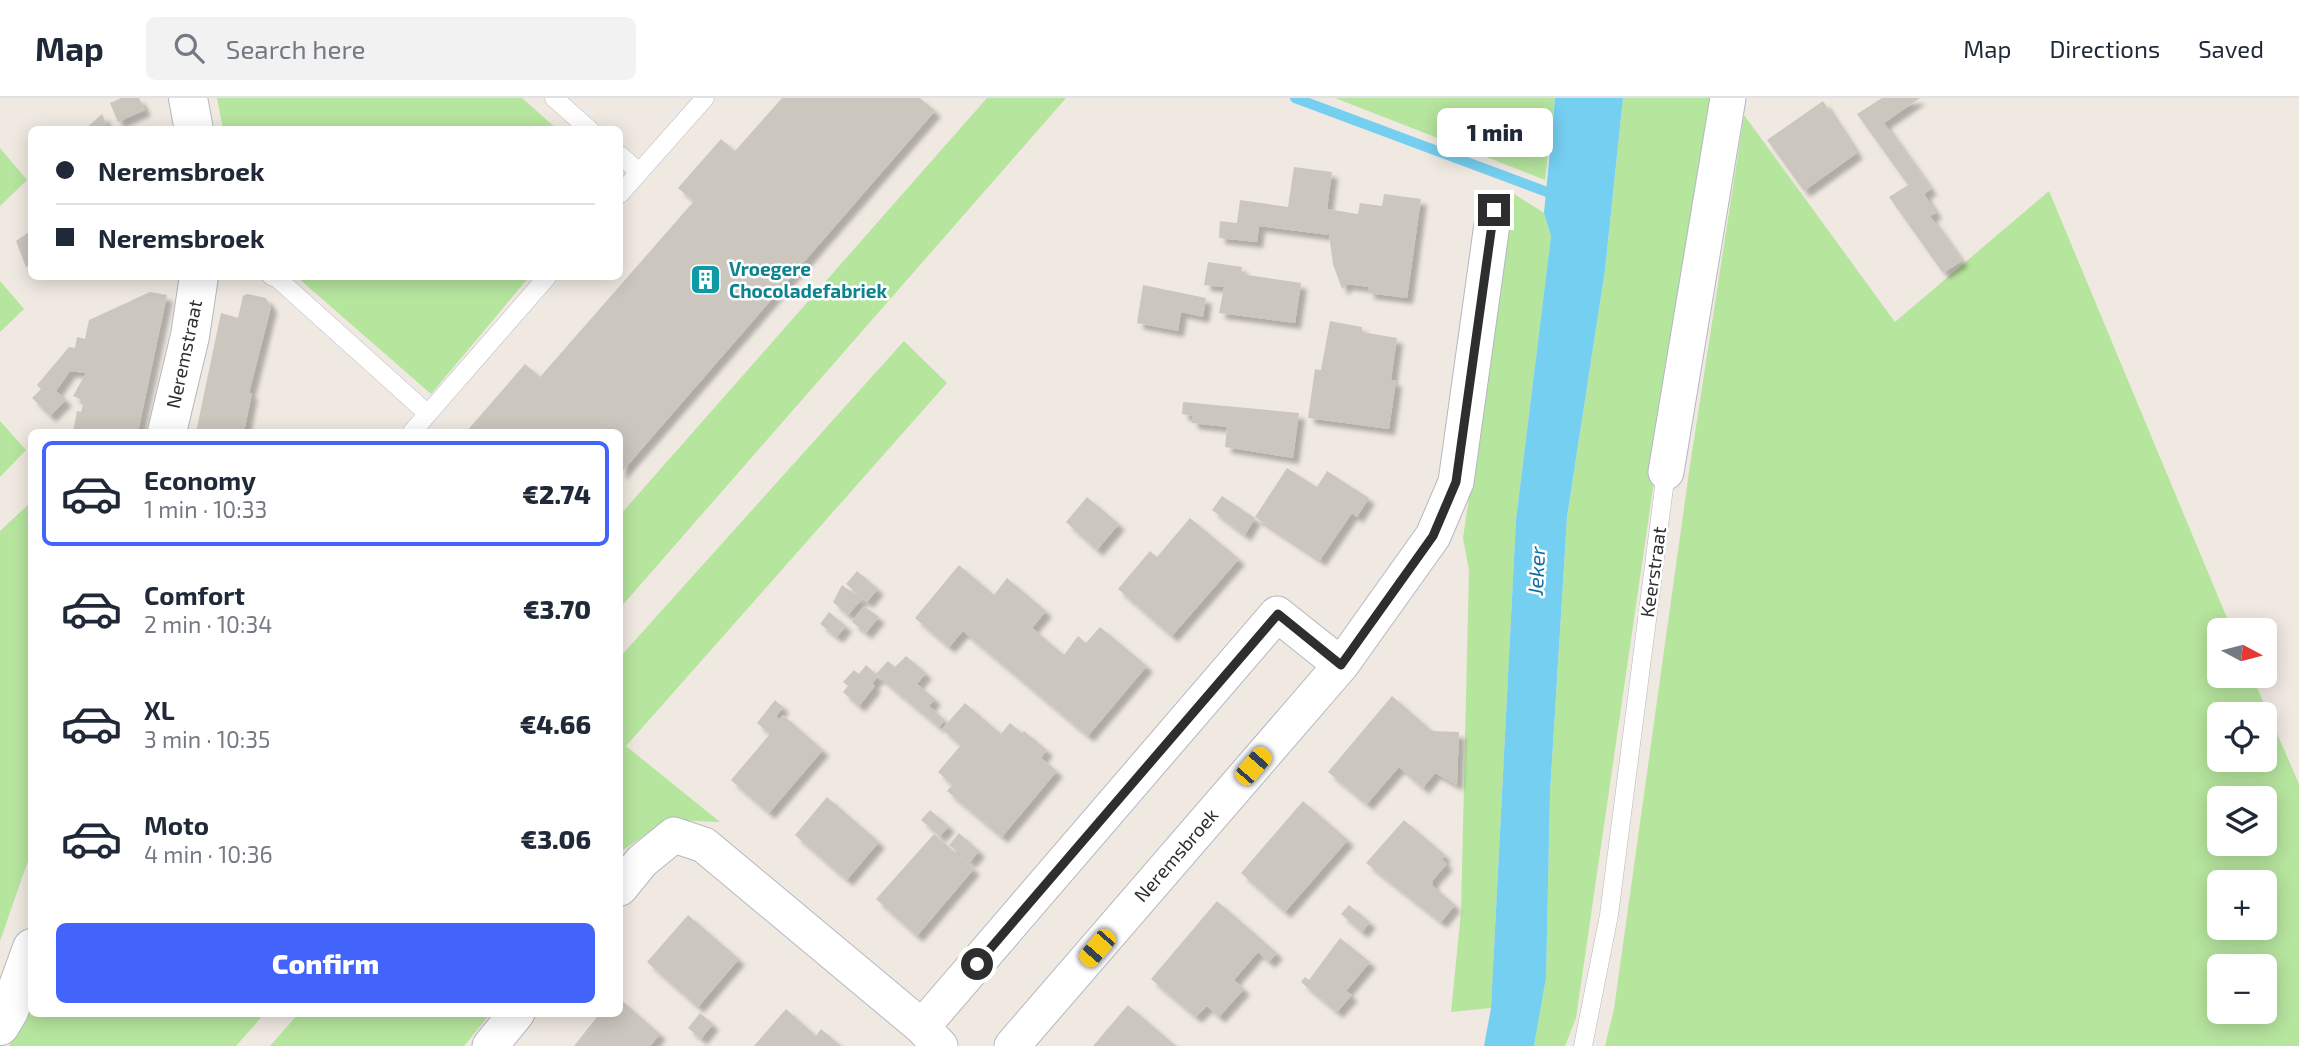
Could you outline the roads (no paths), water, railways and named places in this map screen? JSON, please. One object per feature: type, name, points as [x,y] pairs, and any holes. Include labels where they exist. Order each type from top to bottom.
[{"type":"street","points":[[188,98],[193,126]]},
{"type":"street","name":"Keerstraat","points":[[1666,472],[1728,98]]},
{"type":"street","name":"Neremsbroek","points":[[1012,1046],[1341,665],[1433,536],[1456,482],[1494,210]]},
{"type":"street","name":"Neremstraat","points":[[168,429],[190,336],[198,280]]},
{"type":"street","points":[[623,884],[642,861],[674,835],[704,845],[931,1036],[1278,614],[1341,665]]},
{"type":"street","points":[[0,1026],[9,1012],[28,959]]},
{"type":"street","points":[[490,1046],[514,1017]]},
{"type":"lane","points":[[554,98],[586,126]]},
{"type":"lane","points":[[623,191],[705,98]]},
{"type":"lane","points":[[623,158],[639,172]]},
{"type":"lane","points":[[279,280],[428,414]]},
{"type":"lane","points":[[415,429],[545,280]]},
{"type":"lane","name":"Keerstraat","points":[[1583,1046],[1609,915],[1666,472]]},
{"type":"water","name":"Jeker","points":[[1555,98],[1623,98],[1605,270],[1567,517],[1550,793],[1546,978],[1534,1046],[1484,1046],[1491,1008],[1516,520],[1551,236],[1544,213]]},
{"type":"waterway","points":[[1295,98],[1555,195]]},
{"type":"place","name":"Vroegere Chocoladefabriek","points":[[706,280]]}]
